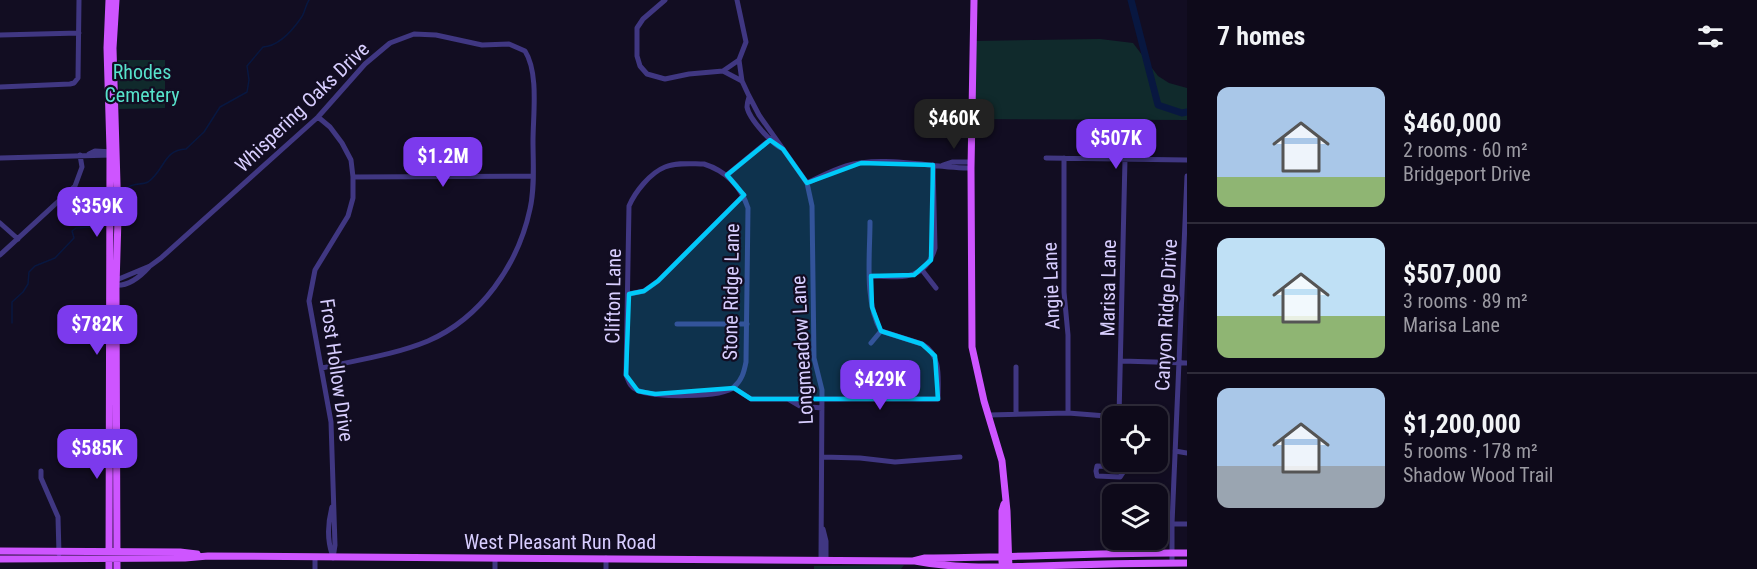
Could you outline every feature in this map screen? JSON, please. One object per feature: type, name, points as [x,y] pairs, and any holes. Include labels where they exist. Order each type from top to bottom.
[{"type":"main road","points":[[109,0],[107,48],[113,188],[110,223],[114,283]]},
{"type":"main road","points":[[112,153],[116,0]]},
{"type":"main road","points":[[974,0],[971,165],[972,347],[1002,461],[1005,502],[1002,511],[1005,564]]},
{"type":"main road","points":[[110,569],[113,555],[114,283],[118,218],[113,188]]},
{"type":"main road","name":"West Pleasant Run Road","points":[[0,551],[59,555],[180,552],[208,556],[315,558],[913,561],[933,565],[1187,563]]},
{"type":"main road","name":"West Pleasant Run Road","points":[[1005,564],[1070,555],[1187,553]]},
{"type":"main road","name":"West Pleasant Run Road","points":[[0,559],[59,555]]},
{"type":"main road","points":[[113,555],[117,569]]},
{"type":"main road","points":[[1070,555],[1071,565]]},
{"type":"street","points":[[0,87],[70,84],[76,81],[78,78],[79,0]]},
{"type":"street","points":[[666,0],[643,18],[637,28],[637,56],[640,66],[647,74],[665,79],[723,71],[739,60]]},
{"type":"street","name":"Longmeadow Lane","points":[[736,0],[746,42],[739,60],[742,81],[772,138],[783,149],[807,183],[812,206],[814,358],[822,390],[820,522],[826,541],[823,560]]},
{"type":"street","points":[[0,35],[79,33]]},
{"type":"street","name":"Whispering Oaks Drive","points":[[114,283],[124,285],[143,274],[212,214],[318,117],[365,64],[390,43],[414,34],[436,35],[482,45],[509,44],[525,51],[532,68],[533,176],[530,208],[520,243],[510,263],[478,307],[460,322],[430,340],[392,353],[322,368]]},
{"type":"street","points":[[723,71],[742,81]]},
{"type":"street","name":"Frost Hollow Drive","points":[[318,117],[330,127],[342,143],[351,160],[353,177],[353,198],[348,216],[315,270],[309,301],[331,422],[333,506],[329,516],[329,544],[333,558]]},
{"type":"street","points":[[628,294],[644,291],[658,281],[744,195],[726,175],[772,138]]},
{"type":"street","points":[[0,158],[80,155],[95,151],[112,153]]},
{"type":"street","points":[[0,255],[75,186],[82,167],[80,155]]},
{"type":"street","points":[[1046,158],[1187,160]]},
{"type":"street","name":"Angie Lane","points":[[1064,158],[1064,292],[1068,335],[1068,413]]},
{"type":"street","name":"Marisa Lane","points":[[1120,406],[1125,159]]},
{"type":"street","points":[[807,183],[846,166],[861,163],[941,165],[951,168],[971,165]]},
{"type":"street","name":"Clifton Lane","points":[[726,175],[704,164],[663,167],[634,194],[628,206],[626,375],[630,385],[638,391],[655,394],[709,394],[734,388]]},
{"type":"street","points":[[871,276],[901,277],[914,274],[922,270],[931,260],[935,248],[933,165]]},
{"type":"street","points":[[353,177],[533,176]]},
{"type":"street","name":"Canyon Ridge Drive","points":[[1172,563],[1187,176]]},
{"type":"street","name":"Stone Ridge Lane","points":[[734,388],[744,375],[745,368],[748,208],[744,195]]},
{"type":"street","points":[[0,222],[18,239]]},
{"type":"street","points":[[734,388],[751,399],[938,399],[938,363],[935,356],[922,344],[881,331],[875,321],[872,307],[870,222]]},
{"type":"street","points":[[922,270],[936,288]]},
{"type":"street","points":[[677,324],[747,324]]},
{"type":"street","points":[[871,343],[881,331]]},
{"type":"street","points":[[1122,361],[1187,363]]},
{"type":"street","points":[[1016,367],[1016,414]]},
{"type":"street","points":[[800,406],[801,398]]},
{"type":"street","points":[[788,399],[800,406],[822,408]]},
{"type":"street","points":[[989,415],[1068,413],[1102,416]]},
{"type":"street","points":[[1175,451],[1187,453]]},
{"type":"street","points":[[822,457],[895,462],[960,457]]},
{"type":"street","points":[[1118,464],[1124,471],[1120,477],[1097,476],[1097,466],[1118,464]]},
{"type":"street","points":[[40,471],[40,478],[58,517],[59,555]]},
{"type":"street","points":[[1172,524],[1187,524]]},
{"type":"street","points":[[315,558],[315,569]]},
{"type":"street","points":[[495,558],[495,569]]},
{"type":"street","points":[[606,558],[606,569]]},
{"type":"highlighted area","points":[[770,140],[783,149],[807,183],[861,163],[933,165],[931,260],[914,275],[871,276],[872,307],[881,331],[922,344],[935,356],[938,399],[751,399],[734,388],[655,394],[638,391],[626,375],[629,294],[644,291],[658,281],[744,195],[727,175]]},
{"type":"green space","points":[[1100,39],[1133,43],[1158,76],[1169,83],[1187,88],[1187,120],[974,119],[976,41]]},
{"type":"green space","name":"Rhodes Cemetery","points":[[118,60],[165,60],[165,108],[119,109]]},
{"type":"green space","points":[[904,565],[901,569],[814,569],[814,566]]},
{"type":"waterway","points":[[119,198],[131,186],[148,182],[168,157],[178,150],[186,149],[204,132],[220,107],[247,92],[249,80],[247,66],[263,47],[280,41],[289,33],[302,16],[309,0]]},
{"type":"waterway","points":[[1131,0],[1158,105],[1182,113],[1187,112]]},
{"type":"waterway","points":[[12,323],[12,302],[28,284],[29,272],[35,266],[55,258],[74,238],[72,231],[76,228],[94,227],[106,213]]}]
